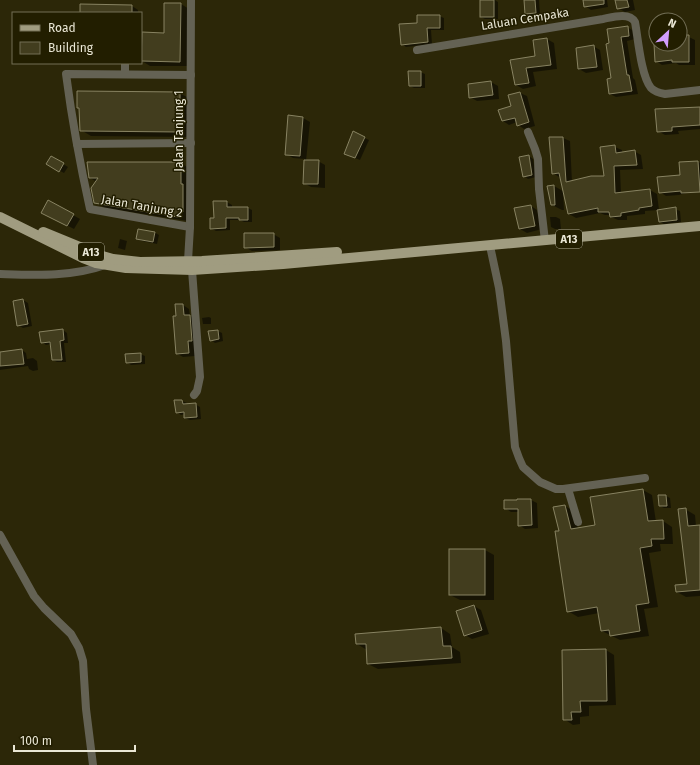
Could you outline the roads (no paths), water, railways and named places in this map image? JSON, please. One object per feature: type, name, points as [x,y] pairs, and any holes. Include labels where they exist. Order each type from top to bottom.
[{"type":"main road","name":"A13","points":[[0,216],[74,245],[113,258],[140,262],[190,266],[198,265],[217,268],[283,264],[490,246],[700,226]]},
{"type":"main road","name":"A13","points":[[0,216],[83,258],[105,265],[126,268],[169,270],[179,267],[395,249],[437,250]]},
{"type":"street","name":"Jalan Tanjung 1","points":[[191,0],[190,266],[200,377],[197,391],[194,395]]},
{"type":"street","name":"Laluan Cempaka","points":[[417,50],[603,19],[628,17],[634,19],[635,22],[644,71],[651,88],[659,94],[700,90]]},
{"type":"street","points":[[125,64],[125,74]]},
{"type":"street","points":[[191,75],[66,74],[77,144],[191,143]]},
{"type":"street","points":[[528,132],[538,159],[539,189],[545,241]]},
{"type":"street","name":"Jalan Tanjung 2","points":[[77,144],[90,209],[190,227]]},
{"type":"street","points":[[490,246],[499,288],[506,341],[515,447],[523,467],[540,482],[556,489],[568,489],[645,478]]},
{"type":"street","points":[[0,274],[74,272],[90,270],[105,265]]},
{"type":"street","points":[[568,489],[578,522]]},
{"type":"street","points":[[0,535],[34,596],[44,608],[71,634],[79,648],[83,661],[86,709],[93,765]]}]
